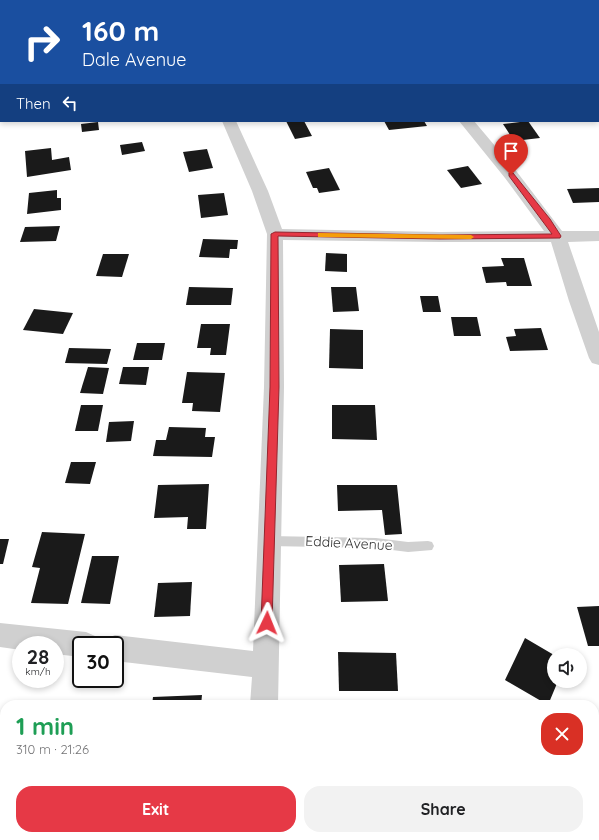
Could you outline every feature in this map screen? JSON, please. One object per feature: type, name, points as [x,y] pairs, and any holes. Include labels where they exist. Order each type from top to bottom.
[{"type":"street","points":[[228,122],[258,184],[275,234],[274,387],[264,700]]},
{"type":"street","points":[[467,122],[516,180],[557,236],[578,302],[599,358]]},
{"type":"street","points":[[275,234],[440,237],[599,236]]},
{"type":"street","points":[[0,635],[72,643]]},
{"type":"street","points":[[124,649],[265,666]]},
{"type":"lane","name":"Eddie Avenue","points":[[269,541],[314,540],[334,543],[376,542],[408,547],[428,546]]},
{"type":"building","points":[[98,122],[99,130],[82,132],[81,124]]},
{"type":"building","points":[[286,122],[305,122],[312,136],[295,139]]},
{"type":"building","points":[[385,122],[425,122],[427,126],[389,130]]},
{"type":"building","points":[[529,122],[540,138],[514,141],[503,124]]},
{"type":"building","points":[[142,142],[145,151],[122,155],[120,145]]},
{"type":"building","points":[[51,148],[52,160],[69,157],[71,170],[27,177],[25,151]]},
{"type":"building","points":[[207,149],[213,168],[189,172],[183,152]]},
{"type":"building","points":[[468,166],[482,184],[461,188],[447,170]]},
{"type":"building","points":[[329,168],[340,190],[319,193],[317,188],[313,188],[306,172]]},
{"type":"building","points":[[599,188],[599,202],[573,203],[567,189]]},
{"type":"building","points":[[57,190],[57,198],[61,198],[61,210],[27,214],[29,193]]},
{"type":"building","points":[[224,193],[228,215],[201,218],[198,195]]},
{"type":"building","points":[[60,226],[56,241],[20,242],[25,227]]},
{"type":"building","points":[[203,239],[238,240],[237,249],[230,249],[229,258],[199,257]]},
{"type":"building","points":[[326,253],[347,254],[347,272],[325,271]]},
{"type":"building","points":[[103,254],[129,254],[122,277],[96,276]]},
{"type":"building","points":[[501,258],[524,258],[532,286],[507,286],[506,282],[486,283],[482,267],[504,266]]},
{"type":"building","points":[[189,287],[233,288],[231,305],[186,305]]},
{"type":"building","points":[[331,287],[356,287],[359,311],[333,312]]},
{"type":"building","points":[[420,296],[438,296],[441,312],[423,312]]},
{"type":"building","points":[[34,309],[73,313],[63,334],[23,330]]},
{"type":"building","points":[[451,317],[477,317],[481,336],[454,336]]},
{"type":"building","points":[[201,324],[230,324],[226,355],[210,355],[211,348],[197,348]]},
{"type":"building","points":[[541,328],[548,350],[510,351],[506,337],[516,336],[514,329]]},
{"type":"building","points":[[330,329],[363,330],[363,369],[329,368]]},
{"type":"building","points":[[137,343],[165,343],[162,360],[133,360]]},
{"type":"building","points":[[69,348],[111,349],[107,364],[65,363]]},
{"type":"building","points":[[88,367],[109,368],[103,394],[80,393]]},
{"type":"building","points":[[123,367],[149,367],[146,385],[119,384]]},
{"type":"building","points":[[187,372],[225,373],[220,412],[192,411],[193,403],[182,403]]},
{"type":"building","points":[[81,405],[103,405],[98,431],[75,431]]},
{"type":"building","points":[[332,405],[375,405],[377,440],[332,439]]},
{"type":"building","points":[[134,421],[131,441],[106,442],[109,422]]},
{"type":"building","points":[[169,427],[206,428],[205,437],[215,437],[212,457],[153,456],[156,440],[166,440]]},
{"type":"building","points":[[71,462],[96,462],[90,484],[65,483]]},
{"type":"building","points":[[209,484],[206,529],[187,529],[188,517],[154,518],[158,485]]},
{"type":"building","points":[[337,485],[397,485],[402,534],[385,535],[382,510],[338,511]]},
{"type":"building","points":[[42,532],[85,534],[68,604],[31,603],[40,568],[32,567]]},
{"type":"building","points":[[0,539],[9,539],[3,564],[0,564]]},
{"type":"building","points":[[92,556],[119,556],[110,604],[81,603]]},
{"type":"building","points":[[384,564],[388,601],[341,602],[339,565]]},
{"type":"building","points":[[192,582],[190,616],[154,617],[158,583]]},
{"type":"building","points":[[599,606],[599,646],[588,646],[577,607]]},
{"type":"building","points":[[525,638],[547,651],[547,688],[555,688],[550,700],[539,700],[505,680]]},
{"type":"building","points":[[338,652],[396,653],[398,691],[339,691]]},
{"type":"building","points":[[202,695],[202,700],[153,700],[153,697]]},
{"type":"slow traffic","points":[[321,235],[471,237]]},
{"type":"route","points":[[267,623],[274,387],[275,234],[440,237],[557,236],[511,175]]}]
